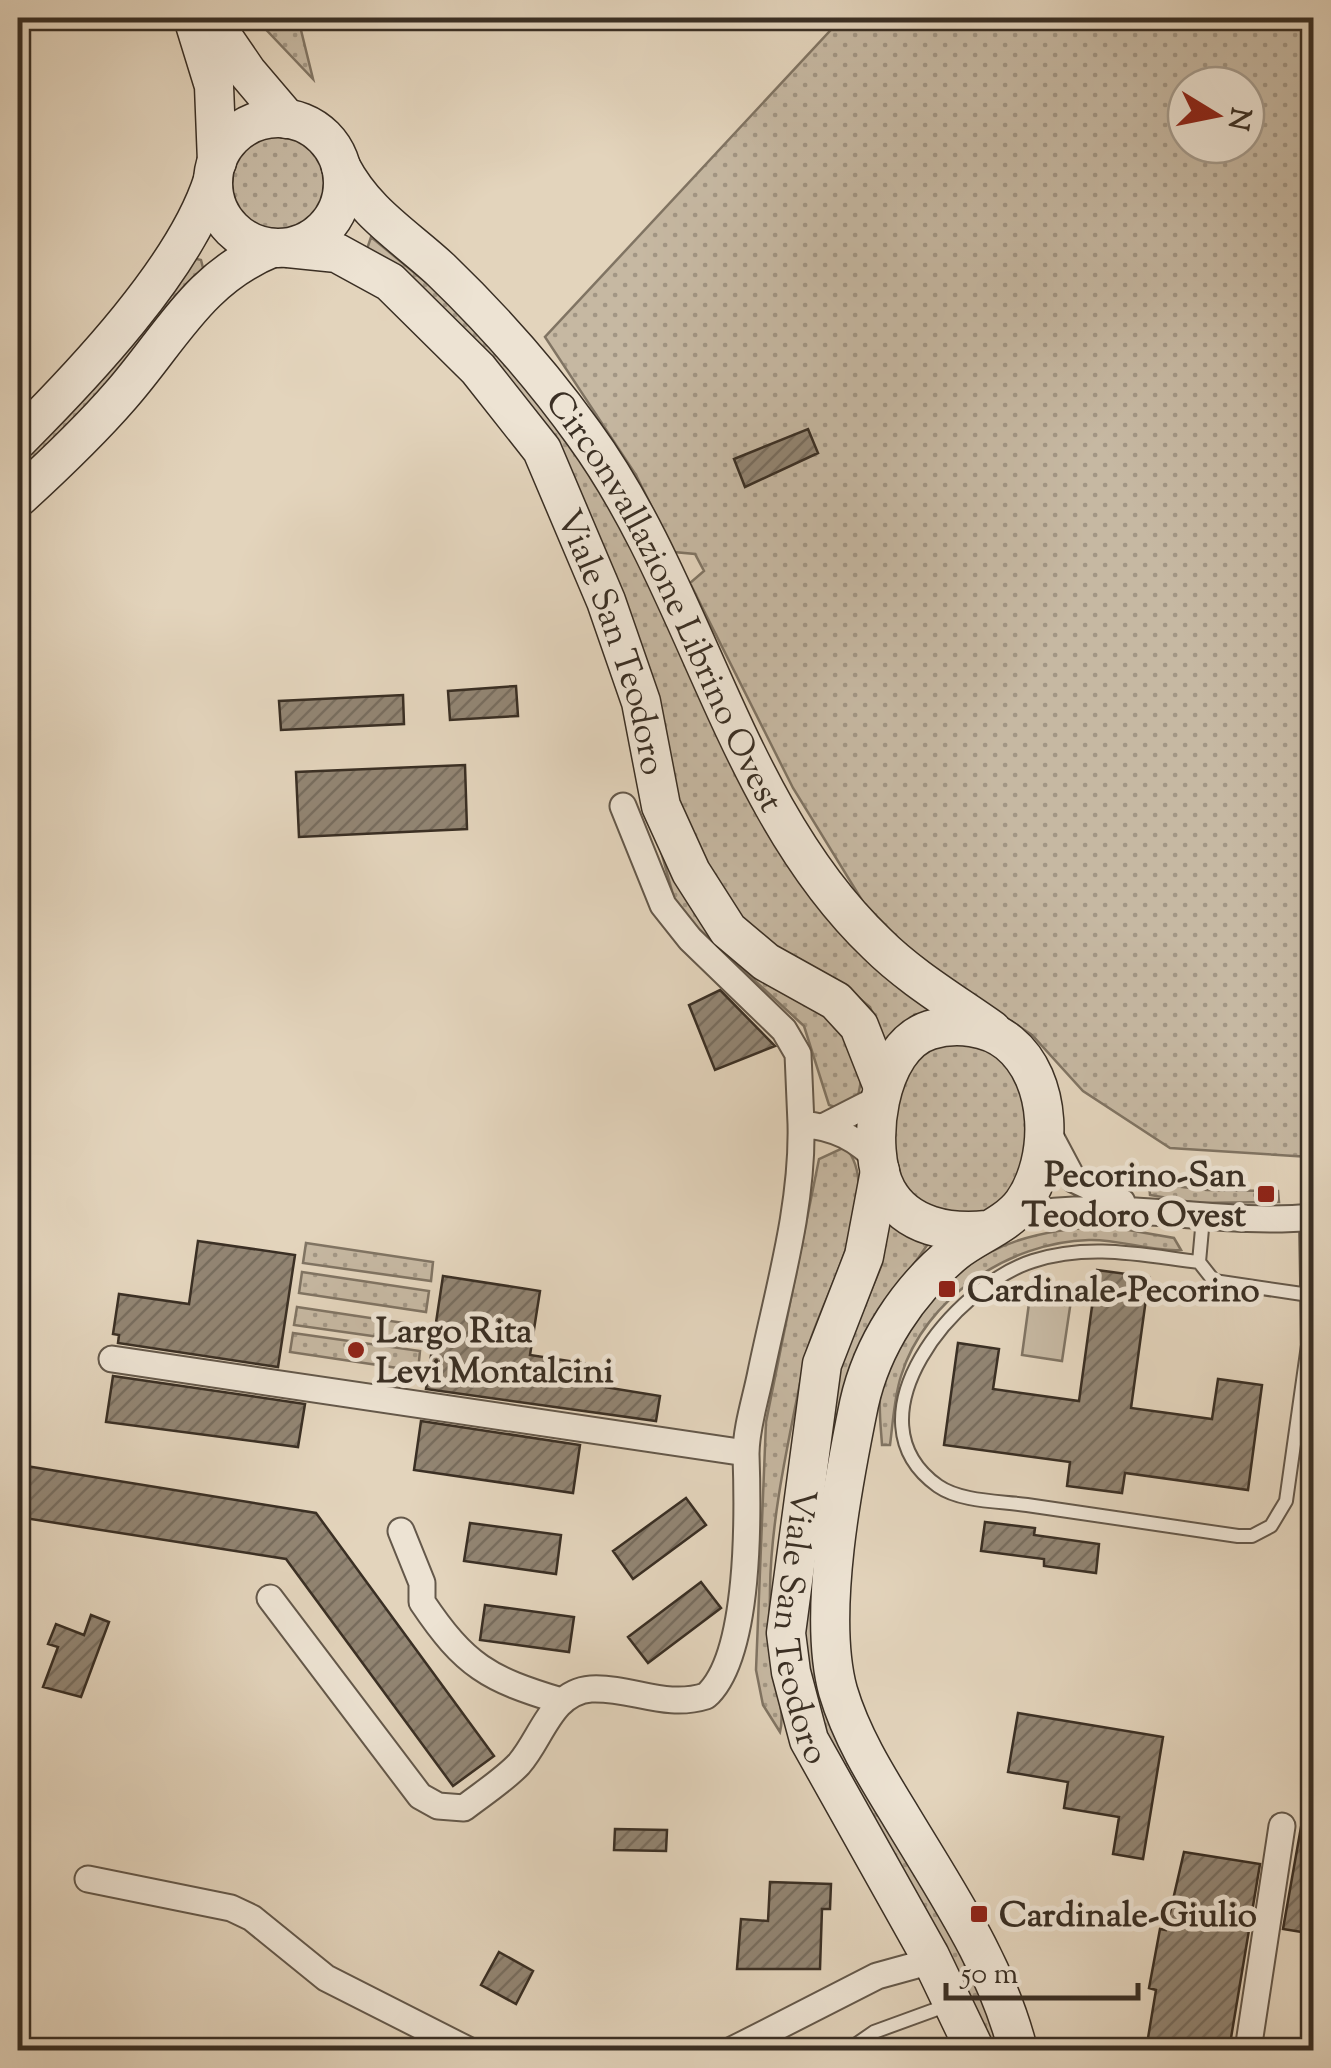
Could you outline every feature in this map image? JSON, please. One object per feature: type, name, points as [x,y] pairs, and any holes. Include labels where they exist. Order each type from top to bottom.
[{"type":"main road","points":[[193,18],[214,86],[218,208],[234,231],[280,248]]},
{"type":"main road","points":[[18,498],[73,448],[123,394],[217,278],[237,263],[316,236],[328,226],[342,198],[341,167],[322,135],[288,119],[247,72],[210,18]]},
{"type":"main road","points":[[18,440],[85,368],[180,247],[205,204],[230,140],[250,124],[288,119]]},
{"type":"main road","name":"Circonvallazione Librino Ovest","points":[[341,167],[364,205],[436,266],[508,337],[587,437],[642,530],[784,823],[840,902],[878,946],[992,1030]]},
{"type":"main road","name":"Viale San Teodoro","points":[[280,248],[337,253],[390,282],[478,370],[524,425],[560,490],[606,601],[641,702],[661,806],[690,872],[728,930],[766,962],[836,1001],[859,1026],[882,1092]]},
{"type":"main road","points":[[997,1224],[961,1232],[930,1226],[888,1193],[880,1167],[882,1092],[900,1049],[928,1030],[992,1030],[1032,1067],[1044,1125],[1035,1183],[997,1224],[953,1253],[898,1314],[866,1376],[844,1498],[830,1621],[832,1658],[846,1716],[872,1768],[985,1958],[1018,2050]]},
{"type":"main road","name":"Viale San Teodoro","points":[[880,1167],[864,1256],[822,1364],[786,1633],[791,1672],[810,1740],[955,2003],[974,2050]]},
{"type":"street","points":[[270,1598],[420,1796],[438,1806],[464,1808],[518,1764],[561,1701],[594,1689],[686,1702],[706,1696],[717,1686],[734,1638],[750,1515],[746,1453],[813,1125],[798,1054],[784,1030],[690,939],[664,905],[623,806]]},
{"type":"street","points":[[813,1125],[882,1092]]},
{"type":"street","points":[[813,1125],[865,1146],[880,1167]]},
{"type":"street","points":[[1044,1125],[1073,1179],[1094,1192],[1141,1208]]},
{"type":"street","points":[[997,1224],[1070,1208],[1141,1208],[1203,1218],[1310,1217]]},
{"type":"street","points":[[112,1359],[746,1453]]},
{"type":"street","points":[[402,1531],[422,1583],[422,1602],[471,1664],[500,1683],[561,1701]]},
{"type":"street","points":[[1248,2050],[1282,1826]]},
{"type":"street","points":[[88,1880],[231,1908],[252,1918],[326,1978],[468,2050]]},
{"type":"street","points":[[732,2050],[877,1976],[916,1965],[930,1956]]},
{"type":"lane","points":[[1309,1296],[1214,1281],[1198,1262],[1126,1251],[1088,1250],[1036,1260],[994,1279],[951,1315],[914,1371],[904,1431],[912,1462],[950,1493],[1238,1536],[1262,1533],[1280,1515],[1286,1502],[1308,1345],[1309,1296],[1310,1217]]},
{"type":"lane","points":[[1198,1262],[1203,1218]]},
{"type":"lane","points":[[848,2050],[874,2032],[955,2003]]},
{"type":"shaded area","points":[[255,18],[298,18],[313,79]]},
{"type":"shaded area","points":[[842,18],[1313,18],[1313,1205],[1310,1157],[1170,1148],[1083,1091],[1032,1035],[946,978],[901,941],[863,902],[793,788],[690,583],[704,571],[695,554],[674,552],[636,475],[545,337]]},
{"type":"shaded area","points":[[279,134],[298,137],[315,148],[326,165],[326,203],[315,220],[298,231],[279,234],[260,231],[243,220],[232,203],[229,184],[232,165],[243,148],[260,137]]},
{"type":"shaded area","points":[[371,237],[472,320],[577,447],[705,686],[934,1017],[886,1047],[870,1007],[848,989],[777,951],[741,922],[685,832],[606,564],[367,249]]},
{"type":"shaded area","points":[[193,258],[201,260],[203,268],[133,359],[18,480],[18,460]]},
{"type":"shaded area","points":[[649,808],[662,845],[842,1023],[861,1081],[858,1096],[841,1109],[829,1105],[804,1026],[677,909]]},
{"type":"shaded area","points":[[949,1040],[1001,1053],[1023,1097],[1026,1130],[1022,1170],[1006,1198],[982,1213],[954,1216],[926,1207],[904,1187],[891,1155],[892,1113],[916,1056]]},
{"type":"shaded area","points":[[845,1147],[856,1168],[859,1193],[854,1222],[804,1363],[774,1533],[770,1641],[780,1732],[763,1705],[756,1670],[766,1422],[819,1159]]},
{"type":"shaded area","points":[[1149,1183],[1207,1190],[1278,1191],[1279,1202],[1197,1203],[1150,1195]]},
{"type":"shaded area","points":[[888,1221],[928,1244],[886,1304],[816,1600],[1003,2050],[989,2050],[825,1744],[800,1628],[839,1369],[882,1264]]},
{"type":"shaded area","points":[[1111,1227],[1174,1238],[1181,1250],[1101,1240],[1059,1243],[1001,1263],[974,1280],[929,1322],[913,1348],[899,1384],[890,1445],[882,1445],[880,1404],[885,1376],[921,1312],[942,1288],[964,1268],[1016,1241],[1045,1233]]},
{"type":"shaded area","points":[[306,1243],[433,1262],[431,1281],[303,1263]]},
{"type":"shaded area","points":[[302,1272],[429,1291],[426,1312],[299,1293]]},
{"type":"shaded area","points":[[1032,1281],[1073,1287],[1062,1361],[1022,1355]]},
{"type":"shaded area","points":[[297,1307],[424,1326],[422,1343],[294,1325]]},
{"type":"shaded area","points":[[293,1333],[420,1351],[418,1371],[290,1352]]},
{"type":"building","points":[[808,429],[818,453],[745,487],[734,459]]},
{"type":"building","points":[[516,686],[518,716],[450,720],[448,691]]},
{"type":"building","points":[[403,695],[404,724],[281,730],[279,701]]},
{"type":"building","points":[[465,765],[467,829],[299,837],[296,772]]},
{"type":"building","points":[[720,990],[775,1046],[715,1070],[689,1005]]},
{"type":"building","points":[[198,1241],[295,1255],[278,1367],[118,1343],[119,1335],[113,1334],[119,1294],[189,1304]]},
{"type":"building","points":[[1097,1270],[1149,1277],[1131,1408],[1212,1419],[1218,1379],[1262,1385],[1248,1490],[1125,1473],[1122,1493],[1067,1486],[1070,1462],[944,1445],[958,1343],[999,1349],[993,1389],[1079,1401]]},
{"type":"building","points":[[443,1276],[540,1291],[530,1355],[595,1365],[592,1385],[660,1396],[656,1421],[426,1389]]},
{"type":"building","points":[[113,1376],[305,1404],[298,1447],[106,1422]]},
{"type":"building","points":[[421,1421],[580,1445],[573,1493],[414,1470]]},
{"type":"building","points":[[20,1465],[316,1513],[494,1756],[453,1786],[286,1559],[18,1517]]},
{"type":"building","points":[[686,1498],[706,1525],[633,1579],[613,1551]]},
{"type":"building","points":[[985,1522],[1035,1528],[1034,1535],[1099,1544],[1096,1573],[1044,1566],[1044,1559],[981,1551]]},
{"type":"building","points":[[470,1523],[561,1535],[556,1574],[464,1561]]},
{"type":"building","points":[[701,1582],[721,1608],[648,1663],[628,1637]]},
{"type":"building","points":[[485,1605],[574,1617],[569,1652],[480,1640]]},
{"type":"building","points":[[91,1615],[109,1622],[81,1697],[43,1687],[58,1647],[48,1644],[56,1624],[84,1635]]},
{"type":"building","points":[[1018,1713],[1163,1737],[1143,1859],[1113,1854],[1119,1817],[1064,1808],[1068,1782],[1008,1772]]},
{"type":"building","points":[[1301,1827],[1314,1827],[1314,1934],[1283,1929]]},
{"type":"building","points":[[615,1829],[667,1830],[666,1851],[614,1850]]},
{"type":"building","points":[[1184,1852],[1260,1864],[1229,2050],[1146,2050],[1156,1990],[1149,1988],[1160,1929],[1166,1930]]},
{"type":"building","points":[[770,1882],[831,1884],[830,1909],[822,1909],[820,1969],[737,1969],[741,1919],[768,1921]]},
{"type":"building","points":[[499,1952],[533,1971],[516,2004],[481,1985]]},
{"type":"place","name":"Pecorino-San Teodoro Ovest","points":[[1266,1194]]},
{"type":"place","name":"Cardinale-Pecorino","points":[[947,1289]]},
{"type":"place","name":"Largo Rita Levi Montalcini","points":[[356,1350]]},
{"type":"place","name":"Cardinale-Giulio","points":[[979,1914]]}]
